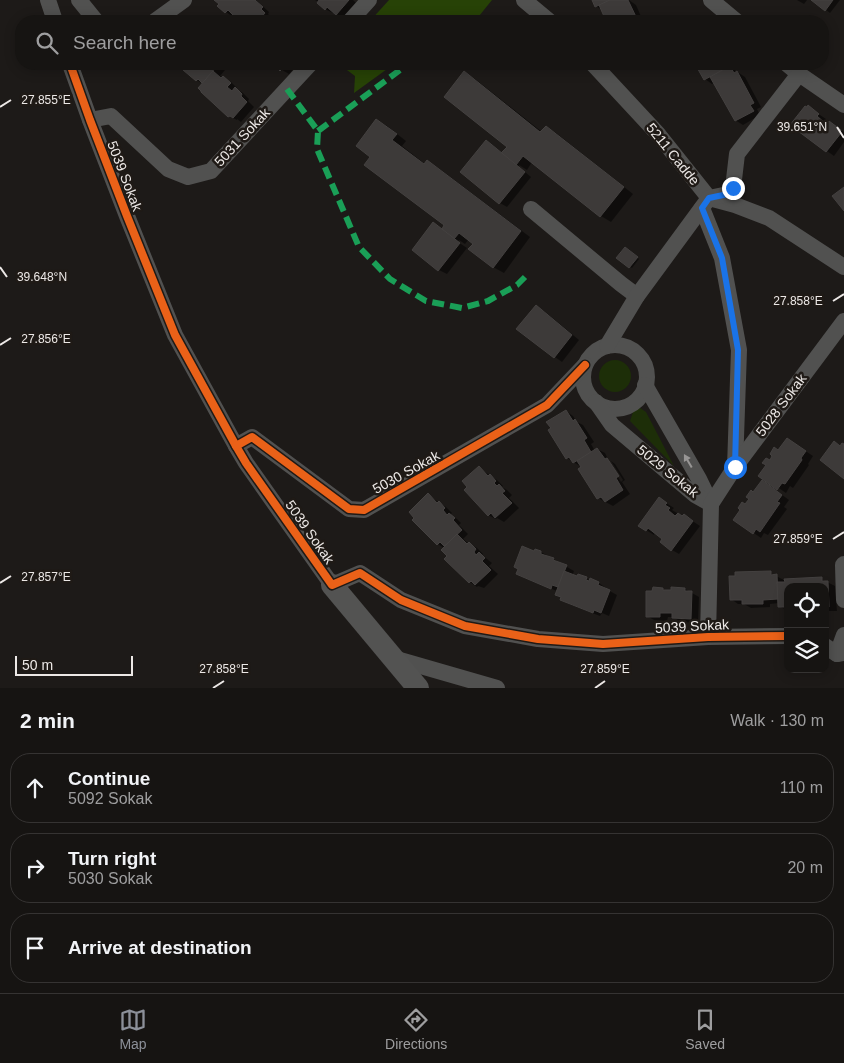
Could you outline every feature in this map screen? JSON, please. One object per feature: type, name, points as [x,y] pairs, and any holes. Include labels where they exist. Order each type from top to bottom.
[{"type":"main road","points":[[332,586],[418,688]]},
{"type":"street","points":[[48,0],[54,15]]},
{"type":"street","points":[[79,0],[91,15]]},
{"type":"street","points":[[163,15],[184,0]]},
{"type":"street","points":[[355,15],[369,0]]},
{"type":"street","points":[[524,0],[542,15]]},
{"type":"street","points":[[711,0],[729,15]]},
{"type":"street","name":"5039 Sokak","points":[[72,70],[127,216],[176,335],[236,446],[332,586],[360,573],[402,600],[466,626],[538,639],[603,644],[708,637],[784,636]]},
{"type":"street","name":"5031 Sokak","points":[[90,120],[111,116],[168,169],[188,176],[196,175],[211,171],[304,70]]},
{"type":"street","name":"5211 Cadde","points":[[599,70],[658,134],[705,203],[735,205],[770,218],[844,267]]},
{"type":"street","points":[[607,346],[638,296],[705,203],[728,194],[733,188],[736,154],[792,70]]},
{"type":"street","points":[[794,70],[844,105]]},
{"type":"street","points":[[705,203],[722,258],[738,350],[735,467]]},
{"type":"street","points":[[531,209],[638,296]]},
{"type":"street","name":"5028 Sokak","points":[[711,504],[735,467],[844,321]]},
{"type":"street","points":[[607,346],[627,347],[636,352],[646,370],[647,380],[644,390],[639,398],[624,408],[604,407],[589,395],[584,386],[583,375],[585,365],[590,356],[607,346]]},
{"type":"street","name":"5030 Sokak","points":[[236,446],[252,437],[349,509],[364,510],[481,444],[547,404],[585,365]]},
{"type":"street","name":"5029 Sokak","points":[[646,385],[711,504]]},
{"type":"street","name":"5029 Sokak","points":[[596,402],[612,426],[695,495],[711,504]]},
{"type":"street","points":[[708,637],[711,504]]},
{"type":"street","points":[[844,564],[844,600]]},
{"type":"street","points":[[836,651],[844,635]]},
{"type":"street","points":[[392,658],[497,688]]},
{"type":"green space","points":[[389,0],[492,0],[480,15],[375,15]]},
{"type":"green space","points":[[347,70],[386,70],[354,93],[355,76]]},
{"type":"green space","points":[[615,360],[621,361],[626,365],[630,370],[630,382],[626,387],[621,391],[615,392],[609,391],[604,387],[600,382],[599,376],[600,370],[604,365],[609,361]]},
{"type":"green space","points":[[640,408],[646,412],[674,466],[630,421],[633,412]]},
{"type":"building","points":[[214,0],[255,0],[263,7],[261,9],[265,13],[263,15],[233,15],[228,10],[225,13],[217,6],[219,4]]},
{"type":"building","points":[[319,0],[349,0],[336,15],[327,7],[325,10],[317,3]]},
{"type":"building","points":[[592,0],[610,0],[595,7]]},
{"type":"building","points":[[610,0],[628,0],[635,15],[603,15],[599,5]]},
{"type":"building","points":[[811,0],[833,0],[825,11]]},
{"type":"building","points":[[183,70],[214,70],[202,83],[198,79],[196,81]]},
{"type":"building","points":[[698,70],[722,70],[704,80]]},
{"type":"building","points":[[723,70],[732,70],[734,73],[737,71],[754,103],[750,105],[754,111],[735,121],[710,77]]},
{"type":"building","points":[[213,71],[231,83],[227,87],[232,91],[235,87],[247,102],[233,118],[228,117],[198,88]]},
{"type":"building","points":[[464,71],[540,132],[546,126],[624,187],[600,217],[523,156],[516,165],[501,153],[507,147],[444,97]]},
{"type":"building","points":[[808,105],[819,114],[817,116],[826,124],[829,121],[841,130],[841,133],[826,152],[790,125],[805,106],[807,107]]},
{"type":"building","points":[[376,119],[397,134],[392,140],[424,164],[427,160],[521,231],[493,268],[468,249],[473,244],[459,233],[454,239],[442,229],[444,225],[364,165],[370,157],[356,146]]},
{"type":"building","points":[[486,140],[525,172],[499,204],[460,172]]},
{"type":"building","points":[[844,187],[844,211],[832,196]]},
{"type":"building","points":[[433,222],[460,243],[438,271],[412,250]]},
{"type":"building","points":[[625,247],[638,257],[629,268],[616,258]]},
{"type":"building","points":[[536,305],[572,335],[554,358],[516,329]]},
{"type":"building","points":[[566,410],[573,421],[575,419],[587,438],[584,440],[591,452],[573,463],[569,457],[566,459],[548,430],[551,428],[546,422]]},
{"type":"building","points":[[787,438],[806,451],[785,484],[782,483],[777,490],[758,476],[766,465],[762,463],[766,458],[770,460],[772,456],[770,454],[774,447],[778,450]]},
{"type":"building","points":[[834,441],[840,446],[842,443],[844,444],[844,479],[820,460]]},
{"type":"building","points":[[597,448],[605,459],[607,458],[619,476],[616,478],[623,490],[605,502],[601,497],[597,499],[578,469],[581,467],[577,461]]},
{"type":"building","points":[[479,466],[488,476],[490,474],[496,481],[494,483],[497,486],[499,484],[505,491],[502,493],[512,503],[495,518],[491,513],[488,516],[464,490],[467,487],[462,481]]},
{"type":"building","points":[[762,480],[782,495],[777,502],[780,503],[760,532],[756,529],[753,534],[733,520],[740,510],[738,508],[742,502],[745,504],[749,499],[746,497],[751,490],[753,492]]},
{"type":"building","points":[[428,493],[437,503],[439,501],[445,508],[443,510],[447,515],[449,513],[455,518],[453,520],[462,530],[444,546],[440,542],[437,545],[412,520],[414,518],[409,512]]},
{"type":"building","points":[[659,497],[667,503],[665,505],[670,508],[668,510],[675,516],[678,513],[682,516],[684,514],[693,521],[671,551],[660,542],[662,539],[648,528],[646,531],[638,526]]},
{"type":"building","points":[[457,534],[467,544],[469,542],[476,549],[474,552],[476,555],[479,552],[485,558],[482,561],[491,570],[475,585],[471,581],[469,583],[444,559],[447,556],[441,550]]},
{"type":"building","points":[[522,546],[534,551],[535,549],[541,551],[541,554],[567,565],[558,587],[552,585],[551,589],[516,574],[518,569],[514,567]]},
{"type":"building","points":[[564,571],[577,576],[578,574],[587,577],[586,580],[589,581],[590,578],[599,582],[598,585],[610,590],[601,613],[594,610],[593,613],[560,600],[561,597],[555,595]]},
{"type":"building","points":[[771,571],[771,575],[777,574],[778,599],[763,600],[763,604],[742,604],[742,600],[730,600],[729,576],[735,576],[735,572]]},
{"type":"building","points":[[822,577],[822,581],[828,581],[828,583],[784,583],[784,607],[778,607],[777,582],[785,582],[784,579]]},
{"type":"building","points":[[653,587],[663,588],[663,590],[671,590],[671,587],[685,588],[685,591],[692,591],[691,619],[672,618],[672,613],[660,613],[660,617],[646,617],[646,591],[652,591]]},
{"type":"marked path","points":[[318,131],[400,70]]},
{"type":"marked path","points":[[287,89],[318,131],[317,149],[359,247],[390,279],[426,301],[462,308],[488,301],[517,285],[525,277]]},
{"type":"cycle path","points":[[72,70],[127,216],[175,335],[246,463],[332,585],[360,573],[401,600],[465,626],[538,639],[603,644],[708,637],[784,636]]},
{"type":"cycle path","points":[[236,446],[252,437],[349,509],[364,510],[547,405],[585,365]]},
{"type":"route","points":[[733,188],[728,194],[709,198],[702,208],[722,258],[738,350],[735,467]]}]
